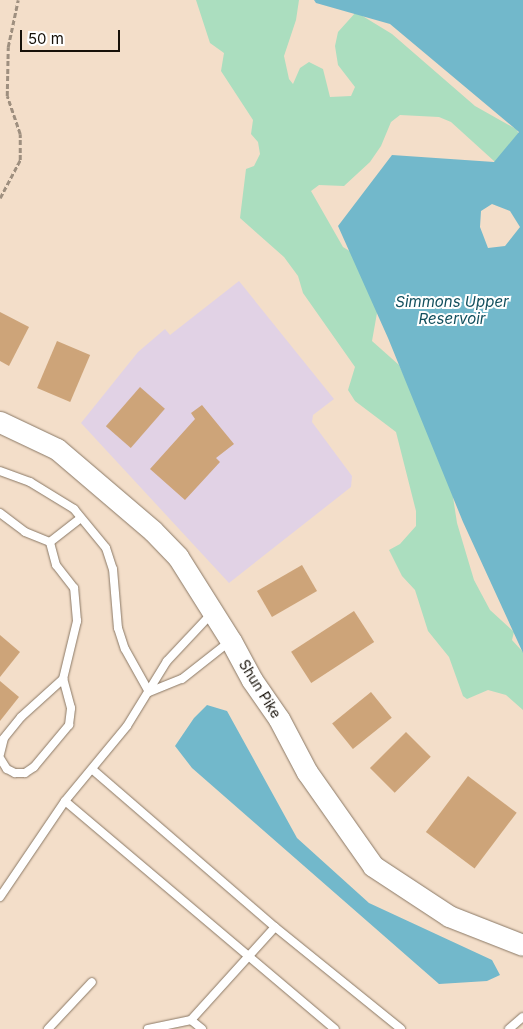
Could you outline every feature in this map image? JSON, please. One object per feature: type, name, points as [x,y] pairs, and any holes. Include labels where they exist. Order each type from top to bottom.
[{"type":"main road","name":"Shun Pike","points":[[0,422],[57,449],[153,531],[178,557],[231,641],[252,680],[279,719],[307,772],[373,866],[449,916],[523,945]]},
{"type":"lane","points":[[0,471],[30,482],[55,496],[81,518],[106,548],[113,569],[118,628],[125,649],[149,692]]},
{"type":"lane","points":[[0,513],[25,532],[50,542]]},
{"type":"lane","points":[[50,542],[81,518]]},
{"type":"lane","points":[[50,542],[56,565],[74,588],[77,613],[77,621],[63,679],[71,708],[69,725],[34,767],[26,773],[15,773],[7,769],[0,756],[4,738],[22,717],[63,679]]},
{"type":"lane","points":[[0,896],[65,801],[92,770],[149,692],[167,661],[213,612]]},
{"type":"lane","points":[[149,692],[182,679],[231,641]]},
{"type":"lane","points":[[92,770],[275,927],[401,1029]]},
{"type":"lane","points":[[65,801],[335,1029]]},
{"type":"lane","points":[[148,1029],[191,1020],[275,927]]},
{"type":"lane","points":[[48,1029],[92,982]]},
{"type":"lane","points":[[509,1029],[523,1017]]},
{"type":"lane","points":[[191,1020],[202,1029]]},
{"type":"path","points":[[0,198],[20,160],[20,134],[8,96],[8,47],[18,0]]},
{"type":"shaded area","points":[[239,281],[334,399],[313,415],[312,422],[352,476],[351,487],[229,583],[81,423],[138,352],[165,329],[170,335]]},
{"type":"green space","points":[[196,0],[299,0],[296,20],[284,56],[289,79],[293,84],[300,68],[309,62],[323,69],[330,97],[351,96],[355,87],[338,65],[335,46],[338,32],[356,12],[392,34],[475,106],[516,129],[523,140],[505,171],[451,122],[439,117],[400,115],[391,122],[381,146],[370,162],[344,186],[319,185],[311,191],[343,247],[367,262],[382,285],[372,341],[399,365],[450,477],[457,523],[474,580],[490,610],[514,632],[512,640],[523,652],[523,710],[506,695],[488,690],[467,699],[463,696],[449,657],[428,631],[415,590],[402,576],[389,550],[400,544],[416,526],[416,511],[396,432],[355,401],[348,390],[355,367],[303,293],[298,276],[284,257],[240,218],[246,169],[254,166],[260,154],[258,142],[251,134],[253,120],[221,71],[224,53],[210,43]]},
{"type":"water","name":"Simmons Upper Reservoir","points":[[314,0],[523,0],[523,653],[463,522],[388,338],[338,226],[392,155],[494,162],[519,132],[390,24],[316,3]],"holes":[[[492,204],[510,211],[520,227],[505,246],[488,248],[480,227],[481,211]]]},
{"type":"water","points":[[207,705],[227,711],[297,838],[369,903],[492,960],[500,975],[487,981],[439,984],[192,768],[175,746],[194,718]]},
{"type":"building","points":[[0,312],[29,327],[9,366],[0,361]]},
{"type":"building","points":[[57,341],[90,355],[70,402],[37,388]]},
{"type":"building","points":[[140,387],[165,409],[131,448],[106,426]]},
{"type":"building","points":[[202,405],[234,444],[216,458],[220,462],[185,500],[150,469],[195,419],[191,413]]},
{"type":"building","points":[[302,565],[317,591],[272,617],[257,591]]},
{"type":"building","points":[[354,611],[374,642],[311,683],[291,652]]},
{"type":"building","points":[[0,635],[20,652],[0,677]]},
{"type":"building","points":[[0,681],[19,697],[0,721]]},
{"type":"building","points":[[371,692],[392,718],[353,749],[332,723]]},
{"type":"building","points":[[406,732],[431,757],[395,793],[370,768]]},
{"type":"building","points":[[468,776],[517,813],[475,869],[426,832]]}]
